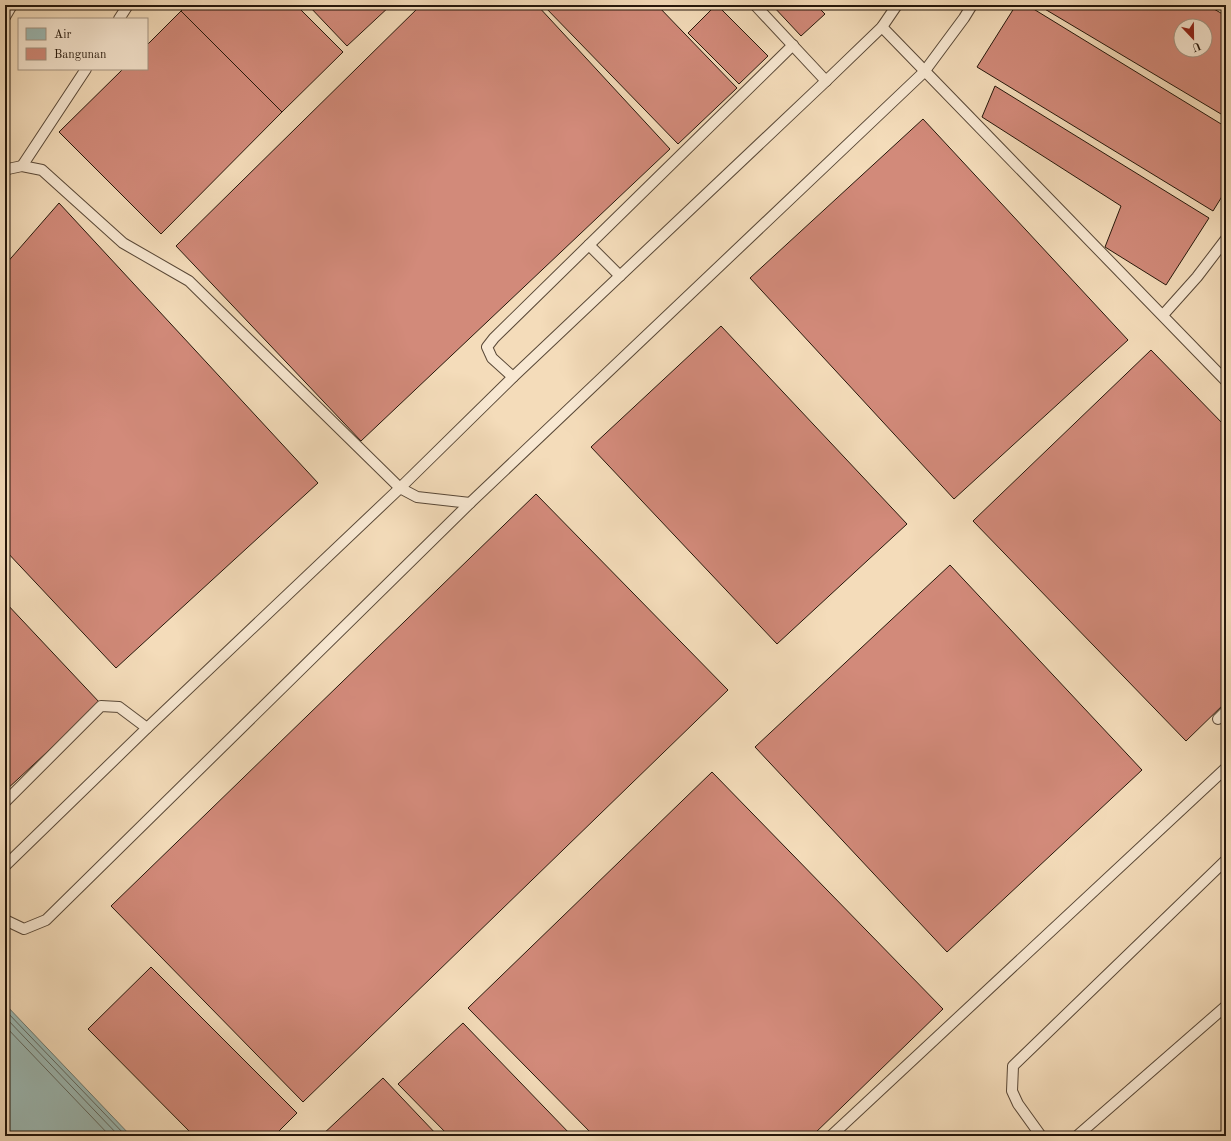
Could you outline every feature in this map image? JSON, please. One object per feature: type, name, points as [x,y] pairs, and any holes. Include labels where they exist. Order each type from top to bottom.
[{"type":"lane","points":[[5,17],[12,5]]},
{"type":"lane","points":[[120,18],[128,5]]},
{"type":"lane","points":[[755,5],[826,81]]},
{"type":"lane","points":[[5,866],[147,728],[400,488],[513,377],[882,27],[897,5]]},
{"type":"lane","points":[[5,920],[24,928],[46,920],[470,502],[924,72],[972,5]]},
{"type":"lane","points":[[882,27],[924,72],[1226,381]]},
{"type":"lane","points":[[513,377],[492,358],[487,347],[494,338],[793,45]]},
{"type":"lane","points":[[22,166],[85,70]]},
{"type":"lane","points":[[5,171],[22,166],[42,170],[123,243],[189,281],[400,488],[417,497],[470,502]]},
{"type":"lane","points":[[1163,315],[1198,277],[1226,239]]},
{"type":"lane","points":[[589,245],[620,276]]},
{"type":"lane","points":[[5,802],[102,706],[119,707],[147,728]]},
{"type":"lane","points":[[1218,719],[1226,711]]},
{"type":"lane","points":[[831,1136],[1226,768]]},
{"type":"lane","points":[[1041,1136],[1018,1104],[1012,1091],[1013,1066],[1226,860]]},
{"type":"lane","points":[[1077,1136],[1226,1006]]},
{"type":"water","points":[[5,1004],[131,1136],[5,1136]]},
{"type":"building","points":[[187,5],[296,5],[343,52],[282,112],[181,11]]},
{"type":"building","points":[[308,5],[391,5],[347,46]]},
{"type":"building","points":[[421,5],[537,5],[670,149],[361,441],[176,246]]},
{"type":"building","points":[[543,5],[657,5],[737,88],[678,144]]},
{"type":"building","points":[[716,5],[768,56],[739,84],[688,33]]},
{"type":"building","points":[[772,5],[816,5],[825,14],[801,36]]},
{"type":"building","points":[[1016,5],[1027,5],[1226,127],[1226,190],[1213,211],[977,67]]},
{"type":"building","points":[[1038,5],[1207,5],[1226,16],[1226,117]]},
{"type":"building","points":[[181,11],[282,112],[161,234],[59,132],[122,70],[148,70],[148,44]]},
{"type":"building","points":[[995,86],[1209,218],[1166,285],[1105,247],[1121,206],[982,117]]},
{"type":"building","points":[[923,119],[1128,340],[954,499],[750,278]]},
{"type":"building","points":[[59,203],[318,483],[116,668],[5,550],[5,265]]},
{"type":"building","points":[[721,326],[907,524],[777,644],[591,447]]},
{"type":"building","points":[[1151,350],[1226,427],[1226,702],[1186,741],[973,521]]},
{"type":"building","points":[[536,494],[728,690],[303,1102],[111,906]]},
{"type":"building","points":[[950,565],[1142,770],[947,952],[755,747]]},
{"type":"building","points":[[5,602],[100,703],[5,791]]},
{"type":"building","points":[[712,772],[943,1009],[812,1136],[594,1136],[468,1008]]},
{"type":"building","points":[[151,967],[297,1113],[274,1136],[194,1136],[88,1029]]},
{"type":"building","points":[[463,1023],[572,1136],[449,1136],[398,1084]]},
{"type":"building","points":[[383,1078],[438,1136],[321,1136]]}]
